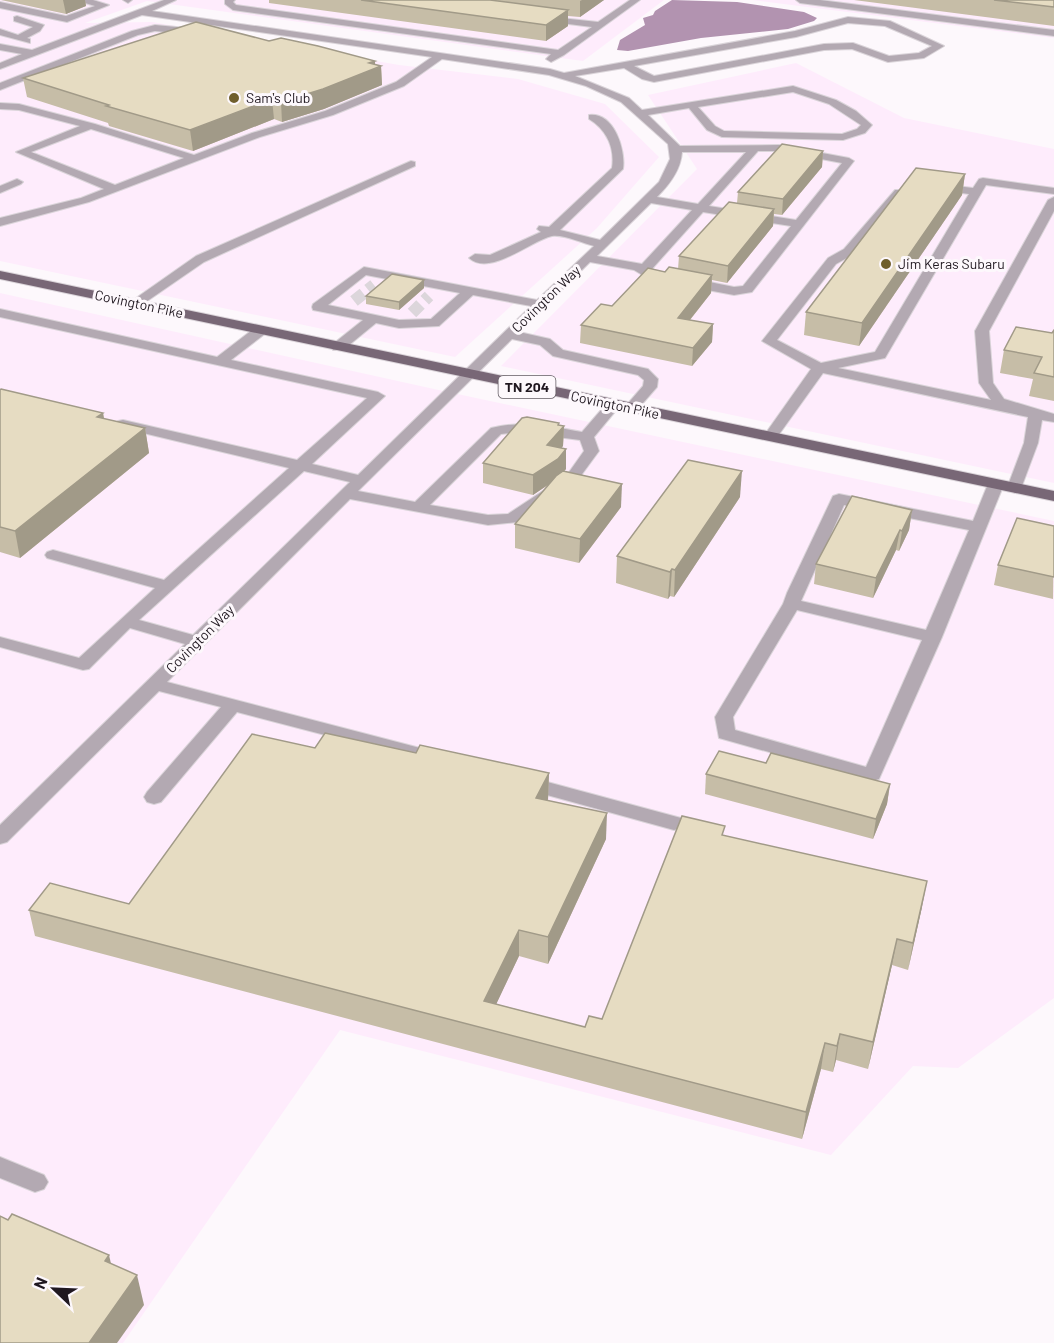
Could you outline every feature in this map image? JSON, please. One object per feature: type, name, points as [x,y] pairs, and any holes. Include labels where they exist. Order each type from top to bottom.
[{"type":"main road","name":"Covington Pike","points":[[0,274],[613,405],[1054,496]]},
{"type":"street","points":[[0,6],[67,20],[105,5],[79,0]]},
{"type":"street","points":[[0,66],[172,0]]},
{"type":"street","points":[[534,70],[636,0]]},
{"type":"street","points":[[800,0],[1054,33]]},
{"type":"street","points":[[229,1],[233,7],[561,53]]},
{"type":"street","points":[[237,26],[264,11]]},
{"type":"street","points":[[142,12],[562,76],[590,84],[625,100],[676,149],[779,148],[849,160],[747,289],[734,291],[649,275],[638,267],[588,258]]},
{"type":"street","points":[[0,15],[39,25],[37,29],[21,37]]},
{"type":"street","points":[[77,16],[112,23]]},
{"type":"street","points":[[533,16],[600,26]]},
{"type":"street","points":[[562,76],[625,64],[796,34],[849,20],[887,23],[939,45],[921,56],[888,59],[853,46],[824,47],[654,79],[645,77],[625,64]]},
{"type":"street","points":[[0,87],[146,30],[176,28],[197,33]]},
{"type":"street","points":[[0,32],[79,55]]},
{"type":"street","points":[[0,47],[33,54]]},
{"type":"street","points":[[0,222],[85,200],[256,135],[329,113],[400,84],[400,79],[440,56]]},
{"type":"street","points":[[640,113],[786,89],[801,90],[836,104],[867,125],[861,131],[843,137],[722,134],[711,128],[691,105]]},
{"type":"street","points":[[0,106],[19,107],[91,126],[194,159]]},
{"type":"street","points":[[476,258],[492,259],[550,232],[617,169],[620,158],[614,141],[603,123],[593,117]]},
{"type":"street","points":[[91,126],[21,152],[115,189]]},
{"type":"street","points":[[643,271],[755,148]]},
{"type":"street","name":"Covington Way","points":[[0,837],[468,374],[664,184],[676,162],[676,149]]},
{"type":"street","points":[[135,303],[200,259],[411,164]]},
{"type":"street","points":[[0,179],[17,182],[0,190]]},
{"type":"street","points":[[770,437],[819,368],[880,355],[983,181],[1054,191]]},
{"type":"street","points":[[907,183],[848,252],[832,261],[769,341],[819,368],[1054,418]]},
{"type":"street","points":[[930,186],[977,192]]},
{"type":"street","points":[[648,199],[798,224]]},
{"type":"street","points":[[1036,415],[999,402],[986,383],[982,331],[1054,200]]},
{"type":"street","points":[[538,228],[602,243]]},
{"type":"street","points":[[470,291],[434,323],[399,324],[318,307],[364,271],[540,304]]},
{"type":"street","points":[[374,285],[387,275]]},
{"type":"street","points":[[429,296],[441,285]]},
{"type":"street","points":[[342,312],[354,301]]},
{"type":"street","points":[[0,313],[378,396],[166,586],[83,665],[0,642]]},
{"type":"street","points":[[399,324],[412,313]]},
{"type":"street","points":[[339,347],[373,318]]},
{"type":"street","points":[[220,361],[261,330]]},
{"type":"street","points":[[509,334],[545,342],[558,352],[643,372],[651,379],[650,387],[631,408]]},
{"type":"street","points":[[586,437],[613,405]]},
{"type":"street","points":[[1015,488],[1031,443],[1036,415]]},
{"type":"street","points":[[106,420],[361,480]]},
{"type":"street","points":[[419,507],[496,431],[509,427],[525,427],[586,437]]},
{"type":"street","points":[[347,494],[488,520],[512,519],[572,478],[592,452],[586,437]]},
{"type":"street","points":[[979,527],[839,499],[792,604],[724,717],[726,734],[872,775],[933,637],[979,527],[996,484]]},
{"type":"street","points":[[52,555],[166,586]]},
{"type":"street","points":[[792,604],[933,637]]},
{"type":"street","points":[[127,622],[197,642]]},
{"type":"street","points":[[154,684],[459,764]]},
{"type":"street","points":[[154,797],[234,704]]},
{"type":"street","points":[[503,776],[674,823]]},
{"type":"street","points":[[0,1167],[35,1182]]},
{"type":"shaded area","points":[[0,0],[664,0],[583,61],[147,1],[85,23],[152,22],[399,65],[518,79],[605,104],[659,157],[597,228],[455,357],[0,261]]},
{"type":"shaded area","points":[[672,0],[737,2],[804,12],[817,18],[788,29],[701,38],[628,51],[617,50],[620,40],[645,25],[643,18],[653,15],[655,11]]},
{"type":"shaded area","points":[[753,0],[1054,0],[1054,38]]},
{"type":"shaded area","points":[[796,63],[904,118],[1054,149],[1054,483],[501,366],[697,169],[648,95]]},
{"type":"shaded area","points":[[0,293],[434,389],[1054,521],[1054,998],[958,1068],[913,1066],[831,1155],[340,1030],[123,1343],[0,1343]]},
{"type":"building","points":[[361,0],[490,0],[568,10],[546,25]]},
{"type":"building","points":[[994,0],[1054,0],[1054,7]]},
{"type":"building","points":[[196,22],[269,41],[281,38],[318,46],[375,61],[369,63],[381,66],[323,89],[281,102],[272,99],[190,130],[106,106],[109,105],[23,78]]},
{"type":"building","points":[[782,144],[823,151],[783,199],[738,192]]},
{"type":"building","name":"Jim Keras Subaru","points":[[916,168],[965,174],[862,323],[806,312]]},
{"type":"building","points":[[729,202],[774,209],[728,266],[679,256]]},
{"type":"building","points":[[669,267],[712,275],[678,318],[713,324],[693,348],[581,325],[601,304],[612,306],[648,268],[665,272]]},
{"type":"building","points":[[392,274],[424,280],[399,302],[366,296]]},
{"type":"building","points":[[1016,327],[1052,333],[1054,330],[1054,377],[1034,373],[1042,357],[1004,350]]},
{"type":"building","points":[[1,389],[103,413],[97,417],[145,428],[15,531],[0,527]]},
{"type":"building","points":[[527,417],[564,426],[547,445],[566,449],[558,459],[533,475],[483,463],[522,418]]},
{"type":"building","points":[[688,460],[742,471],[675,570],[672,569],[670,572],[617,556]]},
{"type":"building","points":[[563,471],[622,484],[580,539],[515,524],[556,476]]},
{"type":"building","points":[[852,496],[912,510],[876,578],[816,564]]},
{"type":"building","points":[[1017,518],[1054,526],[1054,577],[998,565]]},
{"type":"building","points":[[325,733],[416,753],[420,745],[549,773],[536,798],[607,813],[548,937],[519,930],[484,1001],[585,1027],[589,1016],[602,1019],[682,816],[725,826],[722,835],[927,881],[913,943],[897,939],[873,1042],[840,1034],[837,1046],[825,1043],[806,1112],[29,910],[50,883],[129,904],[252,734],[315,748]]},
{"type":"building","points":[[719,751],[766,763],[771,753],[890,784],[876,819],[706,774]]},
{"type":"building","points":[[12,1214],[109,1255],[105,1261],[137,1275],[89,1343],[0,1343],[0,1216],[8,1220]]},
{"type":"tunnel","points":[[354,301],[374,285]]},
{"type":"tunnel","points":[[412,313],[429,296]]},
{"type":"place","name":"Sam's Club","points":[[234,98]]},
{"type":"place","name":"Jim Keras Subaru","points":[[886,264]]}]
